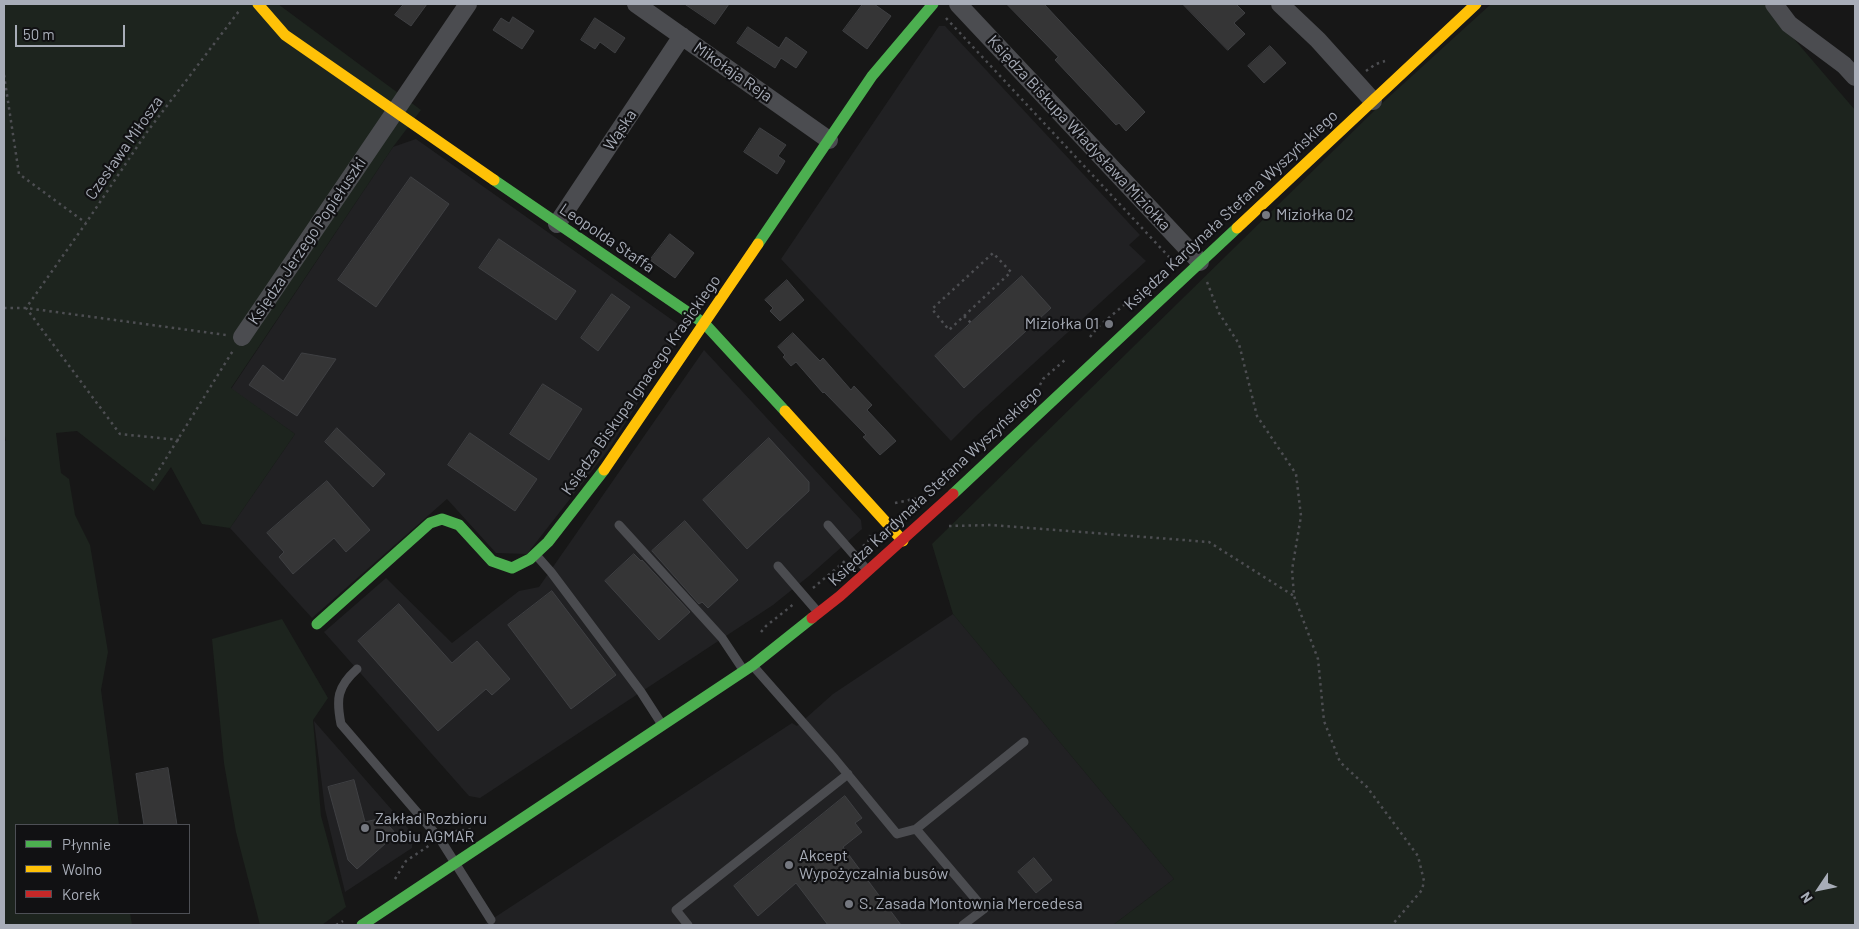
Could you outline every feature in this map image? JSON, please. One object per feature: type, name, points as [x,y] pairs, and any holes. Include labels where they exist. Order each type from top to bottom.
[{"type":"street","name":"Leopolda Staffa","points":[[258,4],[285,34],[557,224],[705,324],[903,540]]},
{"type":"street","name":"Księdza Jerzego Popiełuszki","points":[[242,337],[468,4]]},
{"type":"street","name":"Mikołaja Reja","points":[[636,4],[829,140]]},
{"type":"street","name":"Księdza Biskupa Władysława Miziołka","points":[[958,4],[1200,262]]},
{"type":"street","points":[[1280,4],[1318,40],[1373,101]]},
{"type":"street","name":"Księdza Kardynała Stefana Wyszyńskiego","points":[[362,925],[748,668],[818,613],[903,540],[1476,4]]},
{"type":"street","points":[[1774,4],[1789,24],[1844,65],[1855,78]]},
{"type":"street","name":"Księdza Biskupa Ignacego Krasickiego","points":[[316,624],[430,523],[442,518],[459,525],[492,561],[512,568],[530,559],[548,542],[584,497],[705,324],[872,76],[932,5]]},
{"type":"street","name":"Wąska","points":[[557,224],[682,36]]},
{"type":"lane","points":[[619,525],[748,668],[848,774],[897,834],[916,829],[1024,742]]},
{"type":"lane","points":[[828,525],[868,571]]},
{"type":"lane","points":[[535,554],[641,692],[663,725]]},
{"type":"lane","points":[[778,566],[818,613]]},
{"type":"lane","points":[[357,669],[347,678],[340,691],[337,706],[341,724],[440,839],[491,920]]},
{"type":"lane","points":[[688,925],[676,910],[848,774]]},
{"type":"lane","points":[[916,829],[984,909],[963,925]]},
{"type":"path","points":[[932,5],[1170,258]]},
{"type":"path","name":"Czesława Miłosza","points":[[26,308],[147,132],[239,11]]},
{"type":"path","points":[[4,75],[19,174],[86,223]]},
{"type":"path","points":[[993,253],[1011,272],[964,316],[949,330],[932,309],[993,253]]},
{"type":"path","points":[[1200,262],[1219,313],[1239,344],[1257,416],[1296,474],[1301,516],[1292,570],[1294,596],[1318,659],[1324,721],[1340,762],[1367,787],[1418,856],[1424,881],[1422,890],[1392,925]]},
{"type":"path","points":[[4,308],[26,308],[242,337]]},
{"type":"path","points":[[26,308],[120,434],[178,440]]},
{"type":"path","points":[[964,316],[970,323]]},
{"type":"path","name":"Księdza Jerzego Popiełuszki","points":[[152,481],[242,337]]},
{"type":"path","points":[[946,526],[991,525],[1209,542],[1294,596]]},
{"type":"shaded area","points":[[4,4],[278,4],[421,110],[393,147],[231,388],[295,434],[230,528],[202,524],[171,467],[154,491],[77,431],[56,433],[61,473],[69,479],[75,515],[90,545],[108,652],[101,690],[119,824],[15,824],[15,914],[130,914],[132,925],[4,925],[4,440],[6,441],[4,431]]},
{"type":"shaded area","points":[[1491,4],[1764,4],[1855,110],[1855,925],[1113,925],[1174,879],[953,614],[932,544],[1379,106]]},
{"type":"shaded area","points":[[939,26],[945,26],[1140,235],[1129,245],[1146,261],[951,441],[781,259]]},
{"type":"shaded area","points":[[416,139],[685,329],[609,449],[527,554],[496,553],[447,499],[312,618],[230,528],[295,434],[231,389],[393,147]]},
{"type":"shaded area","points":[[704,350],[861,520],[862,529],[773,605],[480,798],[469,796],[324,632],[386,578],[452,643],[519,591],[539,587]]},
{"type":"shaded area","points":[[953,614],[1174,879],[1113,925],[483,925],[792,723],[797,726],[833,694]]},
{"type":"shaded area","points":[[282,619],[328,698],[313,720],[321,816],[346,907],[322,925],[260,925],[236,832],[224,763],[212,639]]},
{"type":"shaded area","points":[[314,721],[413,834],[412,848],[345,892],[325,809]]},
{"type":"building","points":[[404,4],[427,4],[411,26],[395,15]]},
{"type":"building","points":[[685,4],[729,4],[715,24]]},
{"type":"building","points":[[863,4],[874,4],[891,16],[867,49],[843,31]]},
{"type":"building","points":[[1007,4],[1044,4],[1145,112],[1126,131],[1119,123],[1116,125],[1055,60],[1058,57]]},
{"type":"building","points":[[1183,4],[1236,4],[1245,13],[1234,23],[1245,34],[1228,50]]},
{"type":"building","points":[[513,17],[534,31],[522,49],[493,30],[501,18],[509,23]]},
{"type":"building","points":[[595,18],[625,38],[615,53],[600,42],[595,49],[581,40]]},
{"type":"building","points":[[748,27],[779,48],[786,37],[807,52],[796,68],[781,58],[775,68],[737,43]]},
{"type":"building","points":[[1270,46],[1286,63],[1264,83],[1248,66]]},
{"type":"building","points":[[760,128],[786,145],[778,156],[785,161],[777,174],[744,152]]},
{"type":"building","points":[[411,177],[449,204],[376,307],[338,280]]},
{"type":"building","points":[[670,234],[694,253],[675,278],[650,260]]},
{"type":"building","points":[[499,239],[576,291],[556,320],[479,268]]},
{"type":"building","points":[[1022,276],[1051,308],[964,388],[935,356]]},
{"type":"building","points":[[787,280],[804,300],[780,321],[770,311],[773,308],[765,300]]},
{"type":"building","points":[[612,294],[630,307],[598,351],[581,338]]},
{"type":"building","points":[[793,333],[820,361],[823,358],[851,390],[854,386],[872,405],[867,410],[896,441],[880,455],[863,437],[866,435],[823,393],[796,362],[791,366],[783,357],[785,355],[778,347]]},
{"type":"building","points":[[302,353],[336,359],[297,416],[249,385],[263,365],[283,381]]},
{"type":"building","points":[[543,384],[582,409],[549,460],[510,434]]},
{"type":"building","points":[[337,428],[385,474],[373,487],[325,442]]},
{"type":"building","points":[[470,433],[537,479],[515,511],[448,465]]},
{"type":"building","points":[[769,438],[809,482],[809,491],[747,549],[703,500]]},
{"type":"building","points":[[327,481],[370,530],[346,552],[334,538],[293,574],[279,557],[284,552],[267,533]]},
{"type":"building","points":[[685,521],[738,580],[708,608],[702,602],[699,604],[652,551]]},
{"type":"building","points":[[634,554],[642,560],[690,612],[659,640],[605,581]]},
{"type":"building","points":[[552,591],[616,675],[571,709],[508,625]]},
{"type":"building","points":[[399,604],[452,663],[477,641],[510,679],[492,695],[486,689],[438,731],[358,641]]},
{"type":"building","points":[[168,768],[177,824],[144,824],[136,774]]},
{"type":"building","name":"Zakład Rozbioru Drobiu AGMAR","points":[[354,780],[365,822],[382,818],[396,834],[357,869],[348,860],[328,787]]},
{"type":"building","points":[[845,796],[862,818],[855,823],[862,832],[843,847],[901,925],[828,925],[796,883],[758,916],[734,886]]},
{"type":"building","points":[[1034,858],[1052,880],[1036,893],[1018,872]]},
{"type":"traffic: fast","points":[[758,244],[872,76],[933,4]]},
{"type":"traffic: fast","points":[[494,180],[705,324],[785,411]]},
{"type":"traffic: fast","points":[[953,494],[1237,228]]},
{"type":"traffic: fast","points":[[317,624],[430,523],[442,519],[459,525],[492,561],[512,568],[530,559],[548,542],[604,470]]},
{"type":"traffic: fast","points":[[362,925],[753,665],[812,618]]},
{"type":"traffic: slow","points":[[258,4],[285,35],[494,180]]},
{"type":"traffic: slow","points":[[1237,228],[1476,4]]},
{"type":"traffic: slow","points":[[604,470],[758,244]]},
{"type":"traffic: slow","points":[[785,411],[903,541]]},
{"type":"traffic: jam","points":[[812,618],[840,596],[953,494]]},
{"type":"place","name":"Miziołka 02","points":[[1266,215]]},
{"type":"place","name":"Miziołka 01","points":[[1109,324]]},
{"type":"place","name":"Zakład Rozbioru Drobiu AGMAR","points":[[365,828]]},
{"type":"place","name":"Akcept Wypożyczalnia busów","points":[[789,865]]},
{"type":"place","name":"S. Zasada Montownia Mercedesa","points":[[849,904]]}]
